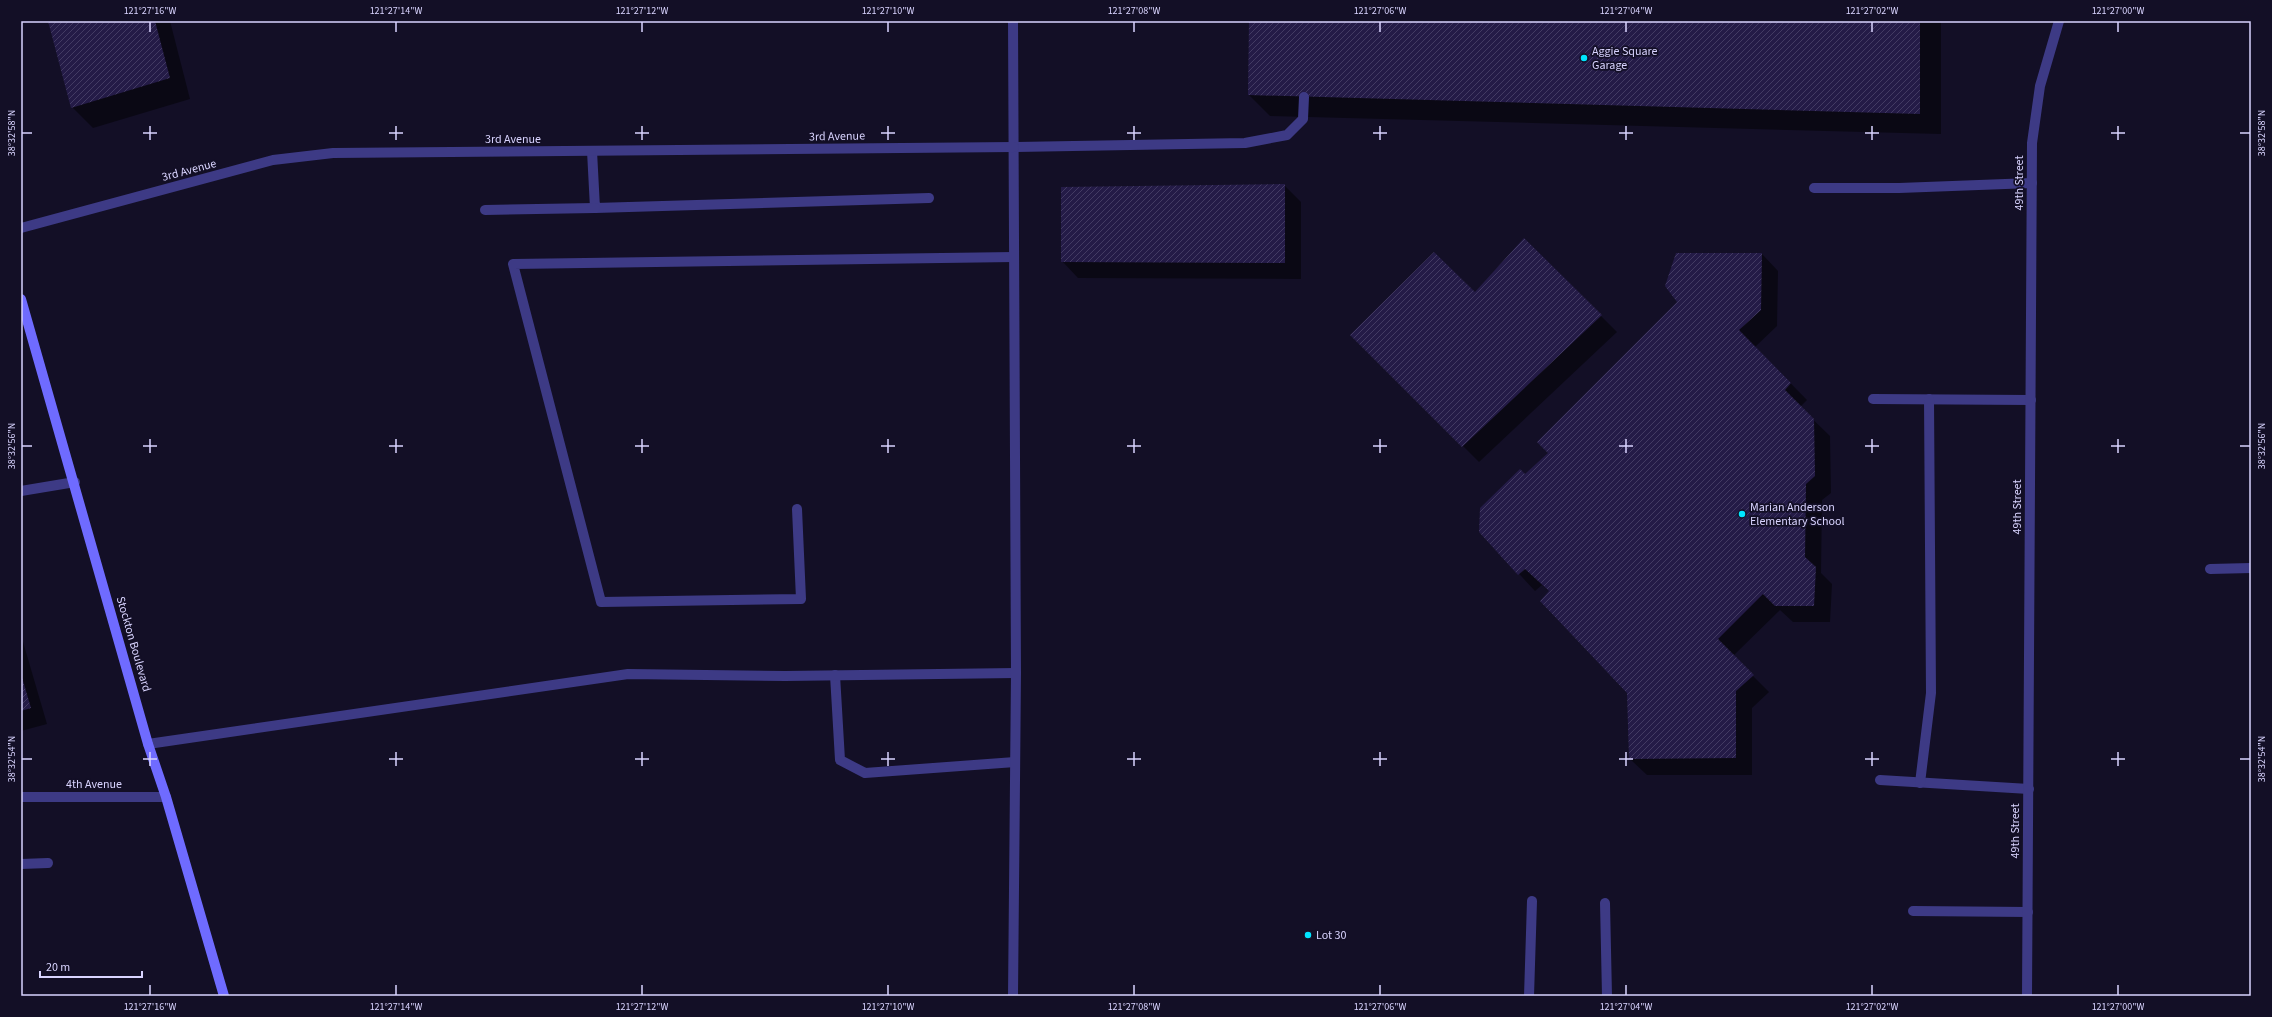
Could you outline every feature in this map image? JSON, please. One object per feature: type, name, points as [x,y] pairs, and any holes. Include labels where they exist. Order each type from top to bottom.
[{"type":"main road","name":"Stockton Boulevard","points":[[21,299],[75,482],[148,744],[166,797],[224,996]]},
{"type":"street","points":[[1013,21],[1016,673],[1013,996]]},
{"type":"street","name":"49th Street","points":[[2027,996],[2032,143],[2040,86],[2059,21]]},
{"type":"street","name":"3rd Avenue","points":[[21,228],[273,160],[333,153],[1014,147],[1245,143],[1287,135],[1303,119],[1304,97]]},
{"type":"street","points":[[592,151],[595,208]]},
{"type":"street","points":[[1814,188],[1899,188],[2032,183]]},
{"type":"street","points":[[485,210],[929,198]]},
{"type":"street","points":[[798,509],[801,600],[601,602],[513,264],[1014,257]]},
{"type":"street","points":[[1873,399],[2031,400]]},
{"type":"street","points":[[1920,783],[1931,693],[1929,399]]},
{"type":"street","points":[[21,491],[75,482]]},
{"type":"street","points":[[2210,569],[2251,568]]},
{"type":"street","points":[[148,744],[628,674],[835,675],[1016,673]]},
{"type":"street","points":[[835,675],[840,760],[865,773],[1015,762]]},
{"type":"street","points":[[1880,780],[2029,789]]},
{"type":"street","name":"4th Avenue","points":[[21,796],[166,797]]},
{"type":"street","points":[[21,864],[48,863]]},
{"type":"street","points":[[1529,996],[1532,901]]},
{"type":"street","points":[[1605,903],[1607,996]]},
{"type":"street","points":[[1913,911],[2028,912]]},
{"type":"building","points":[[48,21],[155,21],[170,78],[71,108]]},
{"type":"building","name":"Aggie Square Garage","points":[[1249,21],[1920,21],[1920,114],[1248,95]]},
{"type":"building","points":[[1285,184],[1285,263],[1061,262],[1061,187]]},
{"type":"building","points":[[1524,238],[1602,315],[1462,447],[1350,335],[1434,252],[1475,292]]},
{"type":"building","points":[[1676,253],[1762,253],[1761,310],[1739,330],[1791,383],[1785,390],[1814,419],[1815,476],[1806,484],[1805,557],[1816,567],[1814,606],[1775,606],[1763,594],[1718,639],[1754,675],[1736,691],[1736,758],[1629,759],[1627,693],[1540,601],[1549,591],[1525,569],[1518,575],[1479,532],[1480,508],[1520,469],[1525,474],[1548,453],[1537,442],[1677,302],[1665,286]]},
{"type":"building","points":[[21,674],[31,708],[21,711]]},
{"type":"place","name":"Aggie Square Garage","points":[[1584,58]]},
{"type":"place","name":"Marian Anderson Elementary School","points":[[1742,514]]},
{"type":"place","name":"Lot 30","points":[[1308,935]]}]
